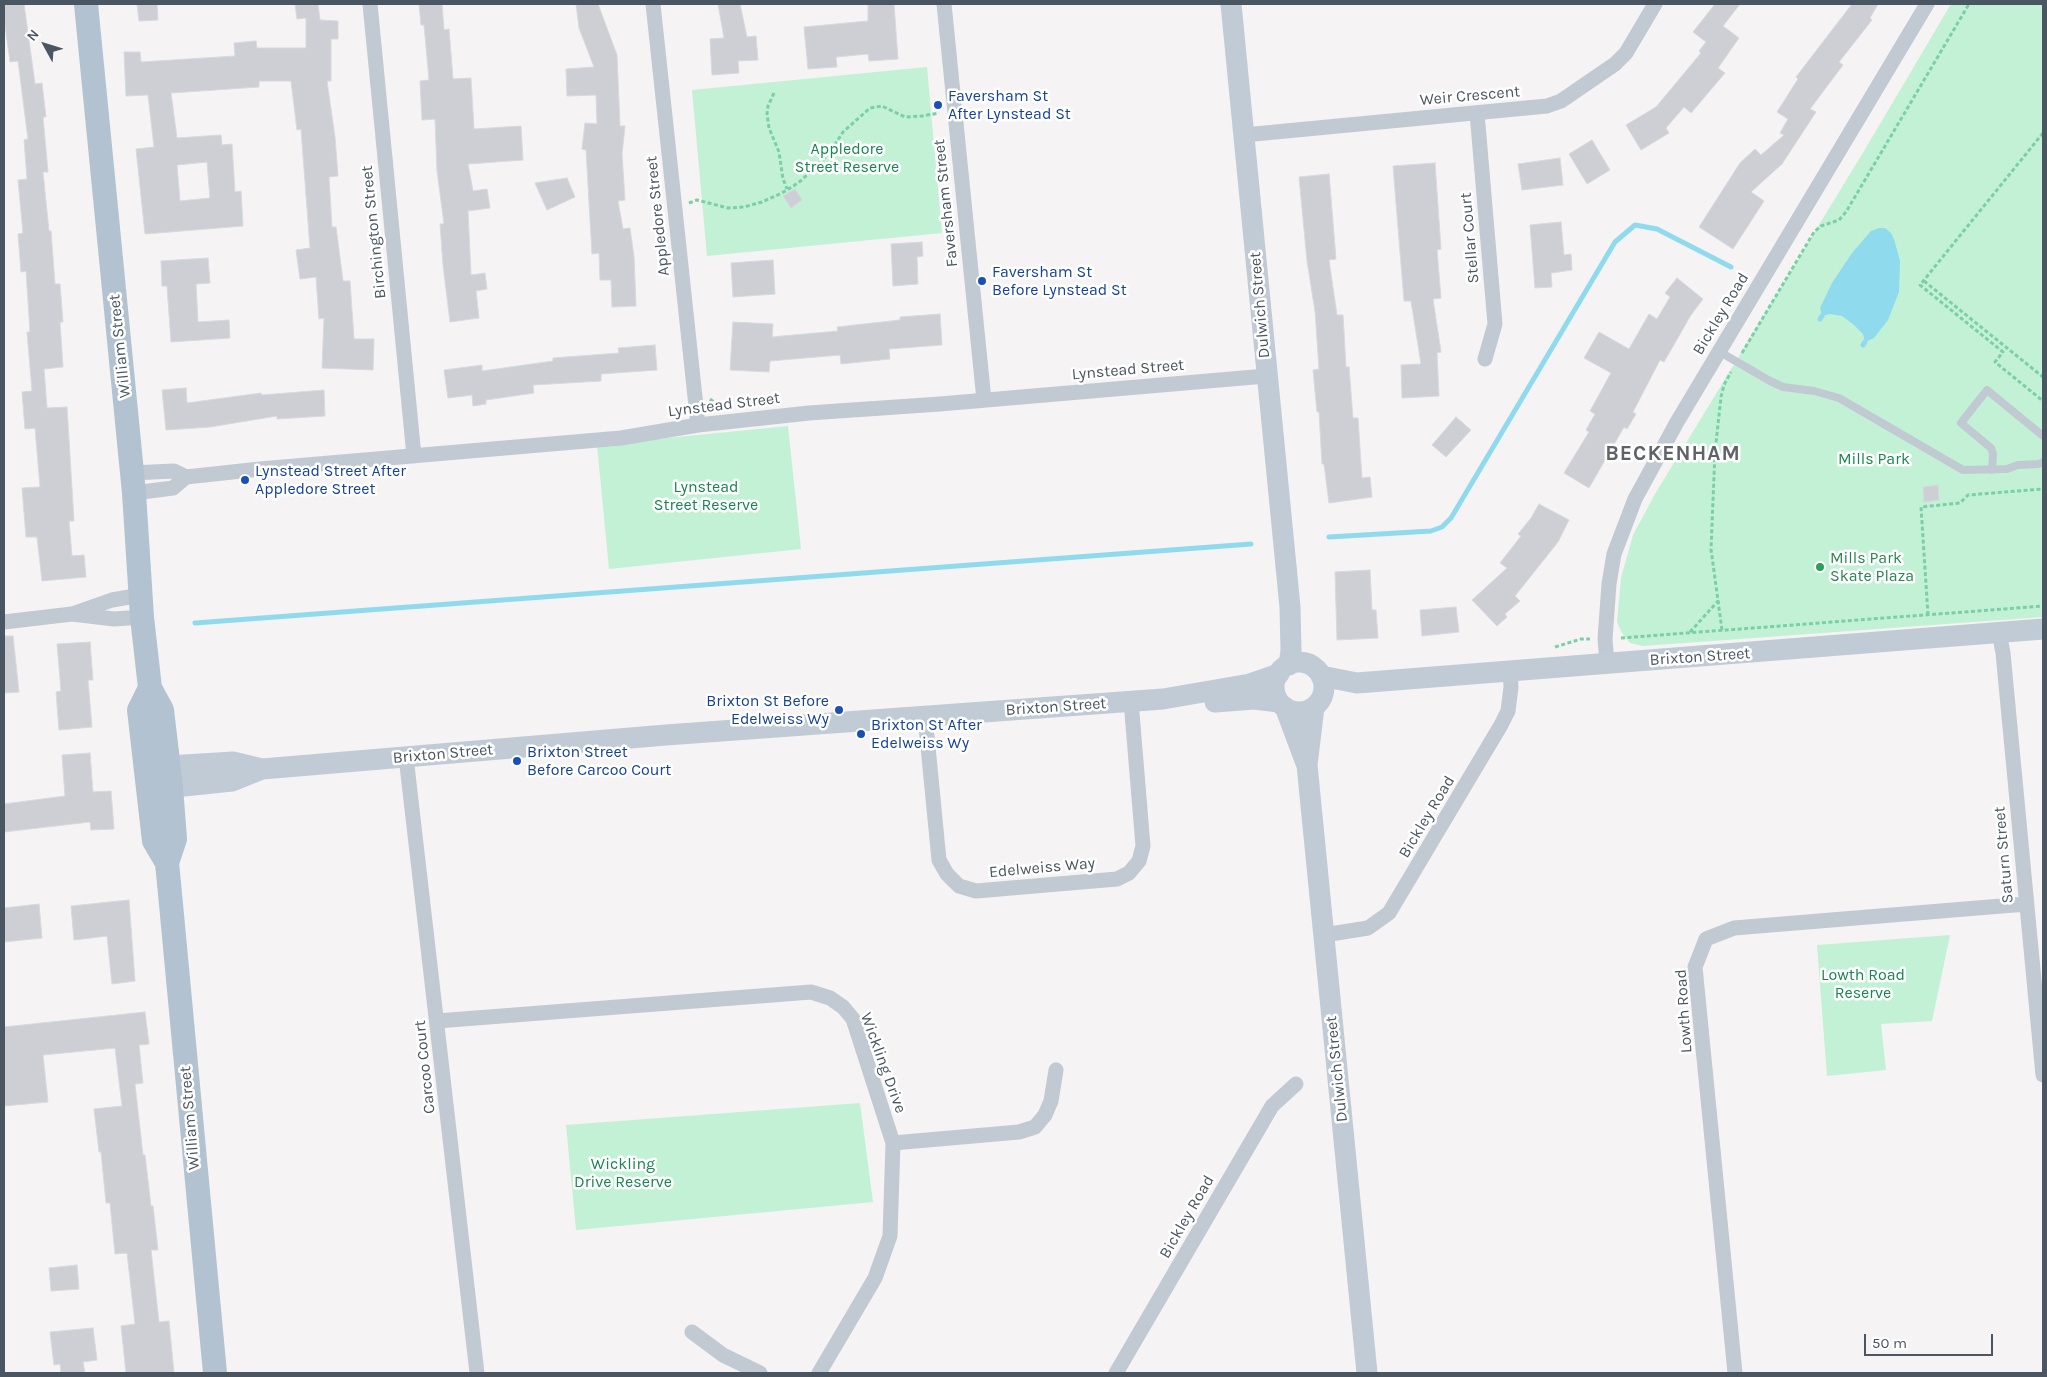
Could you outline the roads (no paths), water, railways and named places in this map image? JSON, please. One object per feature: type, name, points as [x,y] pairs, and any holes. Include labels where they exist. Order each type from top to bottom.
[{"type":"main road","name":"William Street","points":[[86,4],[133,483],[141,606],[150,688],[139,710],[175,839],[167,863],[192,1145],[215,1373]]},
{"type":"main road","name":"Dulwich Street","points":[[1231,4],[1290,607],[1291,651],[1284,669]]},
{"type":"main road","name":"Dulwich Street","points":[[1290,607],[1316,670]]},
{"type":"main road","name":"Brixton Street","points":[[1316,670],[1357,683],[2043,629]]},
{"type":"main road","points":[[1302,663],[1316,670],[1323,693],[1317,704],[1300,712],[1282,704],[1274,686],[1284,669],[1302,663]]},
{"type":"main road","name":"Brixton Street","points":[[158,777],[233,762],[262,769],[1163,699],[1250,684],[1284,669]]},
{"type":"main road","name":"Brixton Street","points":[[1317,704],[1357,683]]},
{"type":"main road","name":"Brixton Street","points":[[1163,699],[1205,702],[1254,699],[1282,704]]},
{"type":"main road","name":"Dulwich Street","points":[[1282,704],[1307,765]]},
{"type":"main road","name":"Dulwich Street","points":[[1317,704],[1307,765],[1367,1373]]},
{"type":"street","name":"Birchington Street","points":[[370,4],[414,456]]},
{"type":"street","name":"Appledore Street","points":[[652,4],[698,424]]},
{"type":"street","name":"Faversham Street","points":[[944,4],[984,400]]},
{"type":"street","name":"Weir Crescent","points":[[1244,135],[1547,106],[1560,101],[1620,59],[1655,4]]},
{"type":"street","name":"Bickley Road","points":[[1607,663],[1605,639],[1607,599],[1614,554],[1635,499],[1677,422],[1927,4]]},
{"type":"street","name":"Stellar Court","points":[[1477,113],[1496,324],[1485,359]]},
{"type":"street","name":"Lynstead Street","points":[[133,483],[174,471],[186,477],[621,438],[698,424],[809,413],[1266,376]]},
{"type":"street","points":[[4,622],[72,614],[112,600],[141,606]]},
{"type":"street","points":[[72,614],[114,619],[141,606]]},
{"type":"street","name":"Saturn Street","points":[[1999,632],[2005,673],[2043,1075]]},
{"type":"street","name":"Bickley Road","points":[[1324,935],[1368,928],[1389,913],[1508,711],[1511,687],[1510,670]]},
{"type":"street","name":"Edelweiss Way","points":[[925,716],[939,860],[947,874],[959,886],[976,891],[1116,879],[1129,873],[1139,861],[1143,846],[1131,701]]},
{"type":"street","name":"Carcoo Court","points":[[406,757],[477,1373]]},
{"type":"street","name":"Lowth Road","points":[[1735,1373],[1695,967],[1706,939],[1734,928],[2026,904]]},
{"type":"street","name":"Wickling Drive","points":[[437,1021],[811,992],[830,998],[843,1007],[852,1019],[893,1143],[890,1236],[875,1278],[819,1373]]},
{"type":"street","points":[[893,1143],[1019,1132],[1035,1127],[1045,1115],[1052,1101],[1056,1070]]},
{"type":"street","name":"Bickley Road","points":[[1116,1373],[1272,1106],[1296,1084]]},
{"type":"street","points":[[692,1332],[723,1355],[760,1373]]},
{"type":"lane","points":[[1720,352],[1783,387],[1814,391],[1839,398],[1953,466],[1967,471],[2007,469],[2018,465],[2039,464],[2043,462]]},
{"type":"lane","points":[[1992,470],[1994,454],[1991,448],[1961,423],[1987,390],[2043,436]]},
{"type":"water","points":[[1885,228],[1894,239],[1900,261],[1899,292],[1888,320],[1874,338],[1865,342],[1863,334],[1853,324],[1842,316],[1830,314],[1822,316],[1820,308],[1832,283],[1852,253],[1871,231]]},
{"type":"waterway","points":[[1329,537],[1431,531],[1442,527],[1451,518],[1615,242],[1635,225],[1657,229],[1731,267]]},
{"type":"waterway","points":[[195,623],[1251,544]]},
{"type":"place","name":"Faversham St After Lynstead St","points":[[938,105]]},
{"type":"place","name":"Faversham St Before Lynstead St","points":[[982,281]]},
{"type":"place","name":"Lynstead Street After Appledore Street","points":[[245,480]]},
{"type":"place","name":"Mills Park Skate Plaza","points":[[1820,567]]},
{"type":"place","name":"Brixton St Before Edelweiss Wy","points":[[839,710]]},
{"type":"place","name":"Brixton St After Edelweiss Wy","points":[[861,734]]},
{"type":"place","name":"Brixton Street Before Carcoo Court","points":[[517,761]]},
{"type":"district","name":"BECKENHAM","points":[[1673,454]]},
{"type":"park label","name":"Appledore Street Reserve","points":[[847,158]]},
{"type":"park label","name":"Mills Park","points":[[1874,459]]},
{"type":"park label","name":"Lynstead Street Reserve","points":[[706,496]]},
{"type":"park label","name":"Lowth Road Reserve","points":[[1863,984]]},
{"type":"park label","name":"Wickling Drive Reserve","points":[[623,1173]]}]
